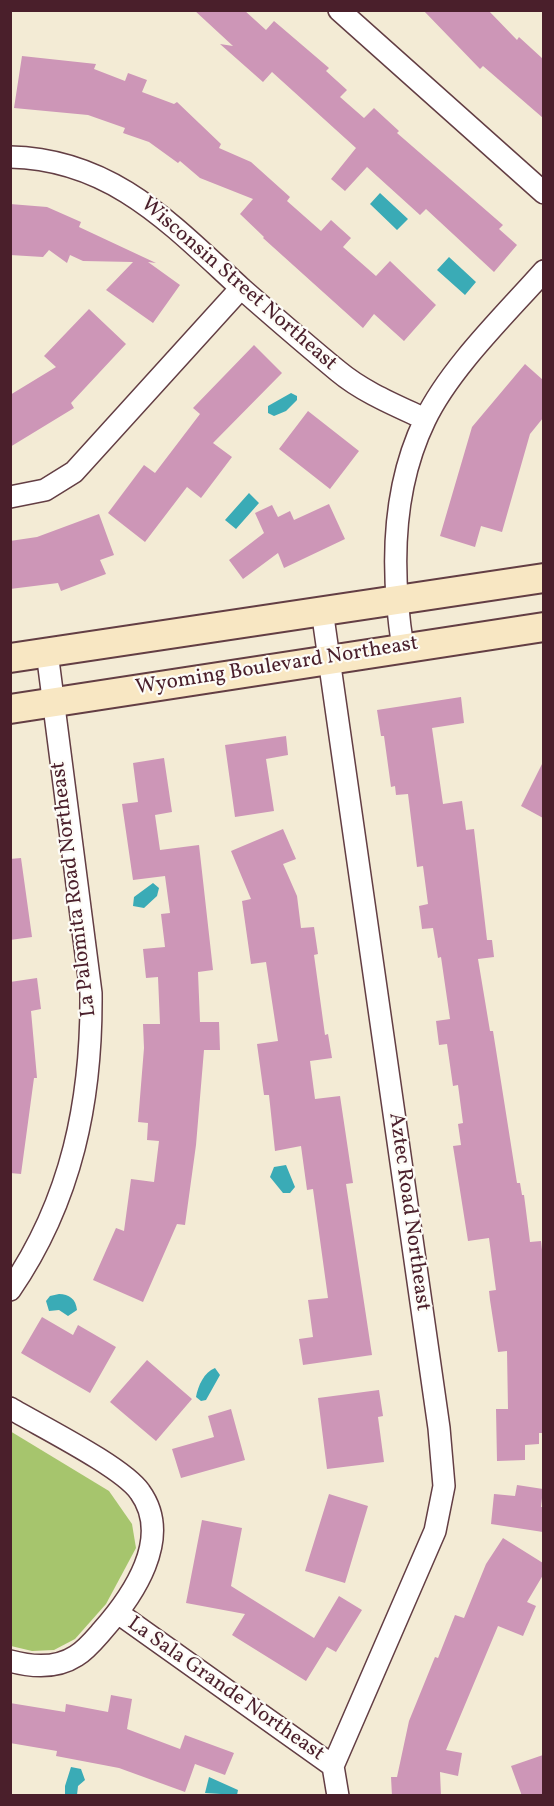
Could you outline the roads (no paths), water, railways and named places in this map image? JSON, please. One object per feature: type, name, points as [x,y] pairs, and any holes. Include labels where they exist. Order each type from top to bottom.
[{"type":"main road","points":[[10,658],[543,578]]},
{"type":"main road","name":"Wyoming Boulevard Northeast","points":[[10,709],[543,627]]},
{"type":"street","points":[[339,10],[543,194]]},
{"type":"street","name":"Wisconsin Street Northeast","points":[[10,157],[35,157],[75,166],[119,187],[184,234],[241,288],[340,373],[371,393],[425,419]]},
{"type":"street","points":[[403,648],[395,599],[394,569],[400,512],[409,462],[425,419],[468,356],[543,271]]},
{"type":"street","points":[[10,497],[45,489],[74,472],[241,288]]},
{"type":"street","name":"Aztec Road Northeast","points":[[322,610],[437,1417],[444,1486],[435,1531],[333,1766]]},
{"type":"street","name":"La Palomita Road Northeast","points":[[10,1290],[58,1206],[76,1149],[92,1045],[91,993],[47,652]]},
{"type":"street","name":"La Sala Grande Northeast","points":[[10,1408],[123,1475],[141,1492],[151,1519],[151,1550],[139,1580],[118,1613],[76,1657],[33,1667],[10,1661]]},
{"type":"street","name":"La Sala Grande Northeast","points":[[118,1613],[333,1766]]},
{"type":"street","points":[[333,1766],[338,1796]]},
{"type":"water","points":[[380,193],[408,219],[397,230],[370,204]]},
{"type":"water","points":[[449,257],[476,282],[465,295],[437,270]]},
{"type":"water","points":[[291,393],[297,396],[297,400],[286,411],[274,416],[268,413],[268,406]]},
{"type":"water","points":[[249,493],[259,503],[236,529],[225,520]]},
{"type":"water","points":[[153,883],[159,888],[157,896],[144,908],[133,906],[134,897]]},
{"type":"water","points":[[286,1165],[295,1187],[290,1193],[283,1193],[270,1177],[274,1167]]},
{"type":"water","points":[[59,1294],[71,1298],[77,1310],[68,1316],[59,1310],[49,1311],[46,1301],[50,1296]]},
{"type":"water","points":[[215,1368],[220,1375],[206,1400],[201,1401],[196,1397],[200,1384],[205,1376]]},
{"type":"water","points":[[71,1767],[81,1769],[85,1780],[78,1786],[77,1795],[65,1795],[65,1786]]},
{"type":"water","points":[[209,1777],[238,1790],[237,1795],[205,1793]]}]
